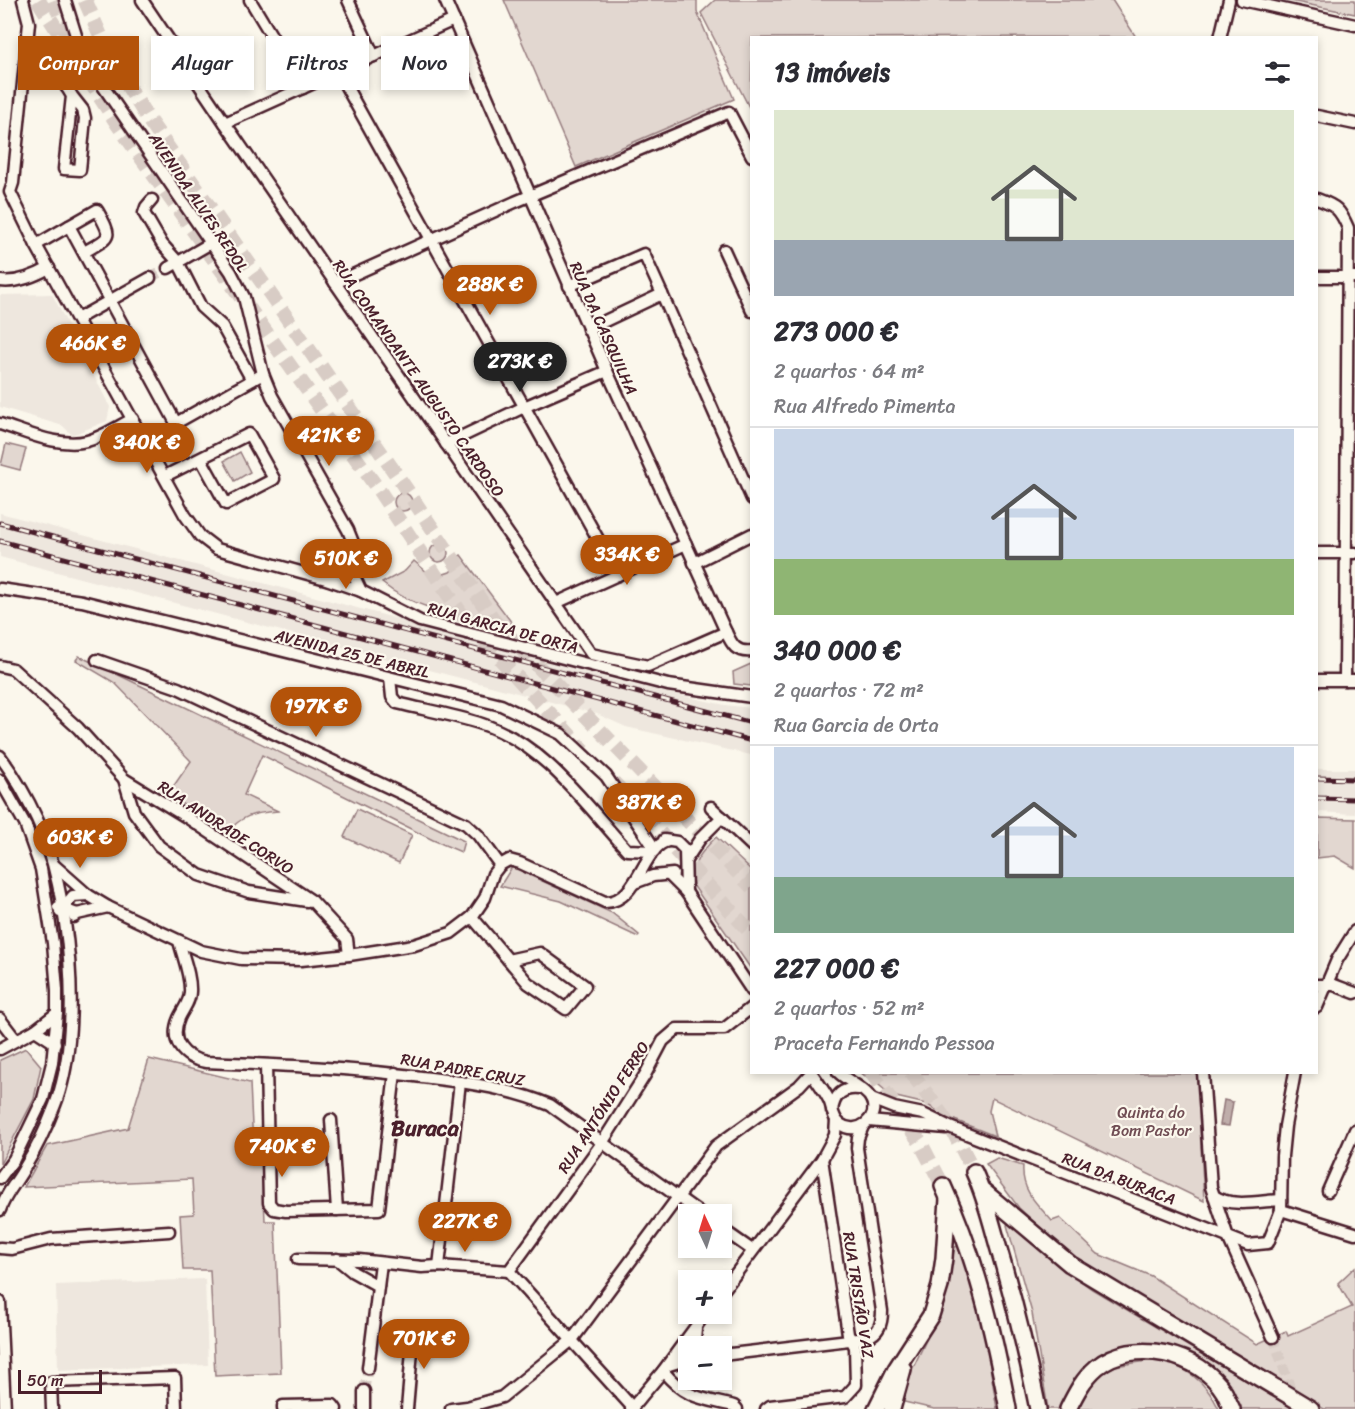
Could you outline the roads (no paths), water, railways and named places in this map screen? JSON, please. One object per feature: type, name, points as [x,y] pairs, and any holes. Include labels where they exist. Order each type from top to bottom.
[{"type":"highway","points":[[974,1172],[982,1190],[1026,1350],[1038,1409]]},
{"type":"highway","points":[[982,1190],[1070,1264],[1311,1409]]},
{"type":"highway","points":[[876,1409],[892,1376],[931,1315],[940,1286],[944,1258],[946,1191],[960,1223],[984,1292],[1008,1409]]},
{"type":"highway","points":[[892,1409],[910,1349]]},
{"type":"highway","points":[[1068,1409],[1079,1386],[1097,1367],[1122,1354],[1149,1351],[1177,1356],[1201,1368],[1224,1391],[1232,1409]]},
{"type":"street","name":"RUA GARCIA DE ORTA","points":[[23,0],[29,23],[28,36]]},
{"type":"street","name":"AVENIDA ALVES REDOL","points":[[64,0],[78,45],[87,63],[231,272],[244,297],[263,374],[286,423],[348,530],[354,545],[354,576],[361,591]]},
{"type":"street","name":"RUA COMANDANTE AUGUSTO CARDOSO","points":[[142,0],[591,654],[648,666],[726,632]]},
{"type":"street","points":[[250,0],[272,36]]},
{"type":"street","points":[[348,0],[374,56]]},
{"type":"street","name":"RUA DA CASQUILHA","points":[[445,0],[606,370],[733,647],[740,651],[750,651]]},
{"type":"street","points":[[1220,36],[1229,0]]},
{"type":"street","points":[[1242,0],[1355,24]]},
{"type":"street","points":[[369,58],[454,20]]},
{"type":"street","name":"RUA GARCIA DE ORTA","points":[[23,90],[13,183],[5,192],[185,515],[200,536],[217,549],[361,591],[420,621],[668,685],[750,697]]},
{"type":"street","points":[[68,90],[83,110],[85,118],[80,170],[64,169],[72,96]]},
{"type":"street","points":[[225,123],[299,90]]},
{"type":"street","points":[[348,90],[618,574]]},
{"type":"street","points":[[335,283],[530,196],[729,112],[750,152]]},
{"type":"street","points":[[1318,116],[1355,124]]},
{"type":"street","points":[[1318,199],[1341,212],[1348,228],[1351,277],[1350,680],[1318,680]]},
{"type":"street","points":[[152,200],[144,213],[173,265],[198,302],[222,326],[252,380]]},
{"type":"street","points":[[36,245],[97,210],[108,229],[106,239],[84,252]]},
{"type":"street","points":[[69,226],[176,423],[263,374]]},
{"type":"street","points":[[173,265],[211,243]]},
{"type":"street","points":[[724,250],[750,307]]},
{"type":"street","points":[[569,286],[644,254],[750,494]]},
{"type":"street","points":[[0,281],[15,281],[49,268]]},
{"type":"street","points":[[1318,277],[1351,277]]},
{"type":"street","points":[[77,319],[150,278]]},
{"type":"street","points":[[588,329],[662,294]]},
{"type":"street","points":[[446,444],[606,370]]},
{"type":"street","points":[[0,424],[61,442],[78,443],[98,437],[133,418]]},
{"type":"street","points":[[165,476],[249,434],[274,479],[226,504],[201,459]]},
{"type":"street","points":[[694,563],[750,535]]},
{"type":"street","points":[[556,603],[686,544]]},
{"type":"street","points":[[1318,553],[1350,553]]},
{"type":"street","points":[[326,579],[346,575],[355,569]]},
{"type":"street","name":"AVENIDA 25 DE ABRIL","points":[[0,590],[82,601],[501,705],[561,734],[606,776],[646,835],[654,851]]},
{"type":"street","points":[[97,660],[178,688],[466,824],[502,863]]},
{"type":"street","name":"RUA ANDRADE CORVO","points":[[0,666],[13,669],[29,683],[78,728],[124,779],[188,818],[312,901],[347,939],[349,956]]},
{"type":"street","points":[[390,678],[392,697],[397,703],[484,725],[524,745],[550,766],[627,850],[654,851]]},
{"type":"street","points":[[0,756],[37,819],[54,865],[62,909],[72,1011],[70,1037],[56,1103],[26,1167],[3,1200],[0,1210]]},
{"type":"street","name":"RUA ANDRADE CORVO","points":[[124,779],[134,812],[159,846],[199,875],[249,892],[312,901]]},
{"type":"street","points":[[0,780],[25,824],[41,869],[51,929],[57,990],[55,1043],[43,1099],[14,1159],[0,1178]]},
{"type":"street","points":[[711,807],[750,844]]},
{"type":"street","points":[[633,884],[667,874],[675,874],[686,862],[700,839],[722,817]]},
{"type":"street","points":[[646,835],[673,842],[685,850],[686,892]]},
{"type":"street","points":[[54,865],[88,895],[108,907],[201,951],[241,958],[301,960],[349,956],[438,939],[463,926],[472,917],[484,898],[493,874],[502,863],[509,860],[605,902],[615,901],[633,884],[654,851],[663,842],[700,839]]},
{"type":"street","points":[[654,851],[652,858],[656,868],[667,874],[686,892],[750,988]]},
{"type":"street","points":[[43,882],[52,903],[62,909],[77,914],[108,907]]},
{"type":"street","points":[[51,929],[62,909],[73,896],[88,895]]},
{"type":"street","points":[[64,928],[77,914]]},
{"type":"street","points":[[472,917],[528,984],[566,1009],[585,986],[540,953],[508,960]]},
{"type":"street","points":[[1318,1001],[1321,985],[1355,931]]},
{"type":"street","name":"RUA PADRE CRUZ","points":[[179,941],[190,990],[176,1029],[177,1041],[183,1052],[192,1059],[206,1062],[326,1066],[395,1073],[523,1093],[550,1105],[688,1204]]},
{"type":"street","points":[[1321,985],[1343,987],[1355,993]]},
{"type":"street","name":"RUA ANTÓNIO FERRO","points":[[509,1271],[602,1143],[645,1076],[663,1041],[677,1029],[724,1029],[750,1009]]},
{"type":"street","points":[[0,1049],[35,1030],[57,1013]]},
{"type":"street","points":[[0,1019],[16,1040]]},
{"type":"street","points":[[35,1030],[55,1043]]},
{"type":"street","points":[[266,1065],[269,1203],[274,1209],[286,1211],[379,1209],[395,1073]]},
{"type":"street","points":[[451,1409],[502,1397],[572,1340],[716,1146],[799,1086],[810,1074]]},
{"type":"street","points":[[812,1074],[827,1095],[834,1115],[849,1128],[866,1124]]},
{"type":"street","points":[[732,1354],[866,1338],[880,1328],[882,1318],[857,1148],[858,1138],[873,1107],[866,1092],[840,1074]]},
{"type":"street","points":[[1203,1074],[1211,1187],[1227,1237],[1273,1337]]},
{"type":"street","points":[[1281,1205],[1285,1126],[1295,1074]]},
{"type":"street","points":[[439,1266],[460,1082]]},
{"type":"street","points":[[732,1278],[822,1159],[835,1135],[833,1102],[837,1095],[851,1088],[859,1089]]},
{"type":"street","name":"RUA DA BURACA","points":[[871,1099],[894,1108],[923,1114],[952,1128],[1248,1245],[1268,1243],[1281,1205]]},
{"type":"street","points":[[331,1119],[337,1210]]},
{"type":"street","name":"RUA DA BURACA","points":[[866,1124],[952,1128]]},
{"type":"street","points":[[1328,1191],[1351,1151],[1355,1130]]},
{"type":"street","name":"RUA TRISTÃO VAZ","points":[[766,1409],[770,1406],[845,1397],[856,1385],[855,1347],[848,1334],[822,1159]]},
{"type":"street","points":[[1214,1196],[1230,1203],[1281,1205],[1355,1233]]},
{"type":"street","points":[[0,1248],[12,1249],[51,1239],[170,1231]]},
{"type":"street","points":[[732,1235],[752,1250]]},
{"type":"street","points":[[298,1259],[337,1259],[422,1267],[509,1271],[632,1408],[698,1324]]},
{"type":"street","points":[[337,1259],[353,1272],[378,1286]]},
{"type":"street","points":[[368,1368],[381,1263]]},
{"type":"street","points":[[0,1302],[5,1409]]},
{"type":"street","points":[[407,1409],[413,1339],[452,1343]]},
{"type":"street","points":[[663,1371],[678,1361]]},
{"type":"street","points":[[663,1371],[678,1388],[687,1393],[734,1406],[737,1409]]},
{"type":"street","points":[[52,1409],[51,1382],[175,1378],[176,1409]]},
{"type":"street","points":[[364,1390],[364,1409]]},
{"type":"street","points":[[283,1409],[283,1406],[333,1405],[336,1409]]},
{"type":"tunnel","points":[[38,0],[118,125],[378,489],[466,621],[584,751]]},
{"type":"tunnel","points":[[54,0],[67,34]]},
{"type":"tunnel","points":[[85,0],[108,53],[148,119],[398,477],[495,622],[750,885]]},
{"type":"tunnel","points":[[150,278],[168,268]]},
{"type":"tunnel","points":[[613,782],[750,932]]},
{"type":"tunnel","points":[[872,1074],[920,1142],[943,1186]]},
{"type":"tunnel","points":[[912,1074],[952,1129],[974,1172]]},
{"type":"tunnel","points":[[1273,1337],[1294,1399]]},
{"type":"tunnel","points":[[364,1391],[368,1368]]},
{"type":"railway","points":[[0,523],[750,722]]},
{"type":"railway","points":[[0,541],[750,740]]},
{"type":"railway","points":[[1318,778],[1355,779]]},
{"type":"railway","points":[[1318,798],[1355,799]]},
{"type":"district","name":"Buraca","points":[[425,1128]]},
{"type":"park label","name":"Quinta do Bom Pastor","points":[[1151,1121]]}]
